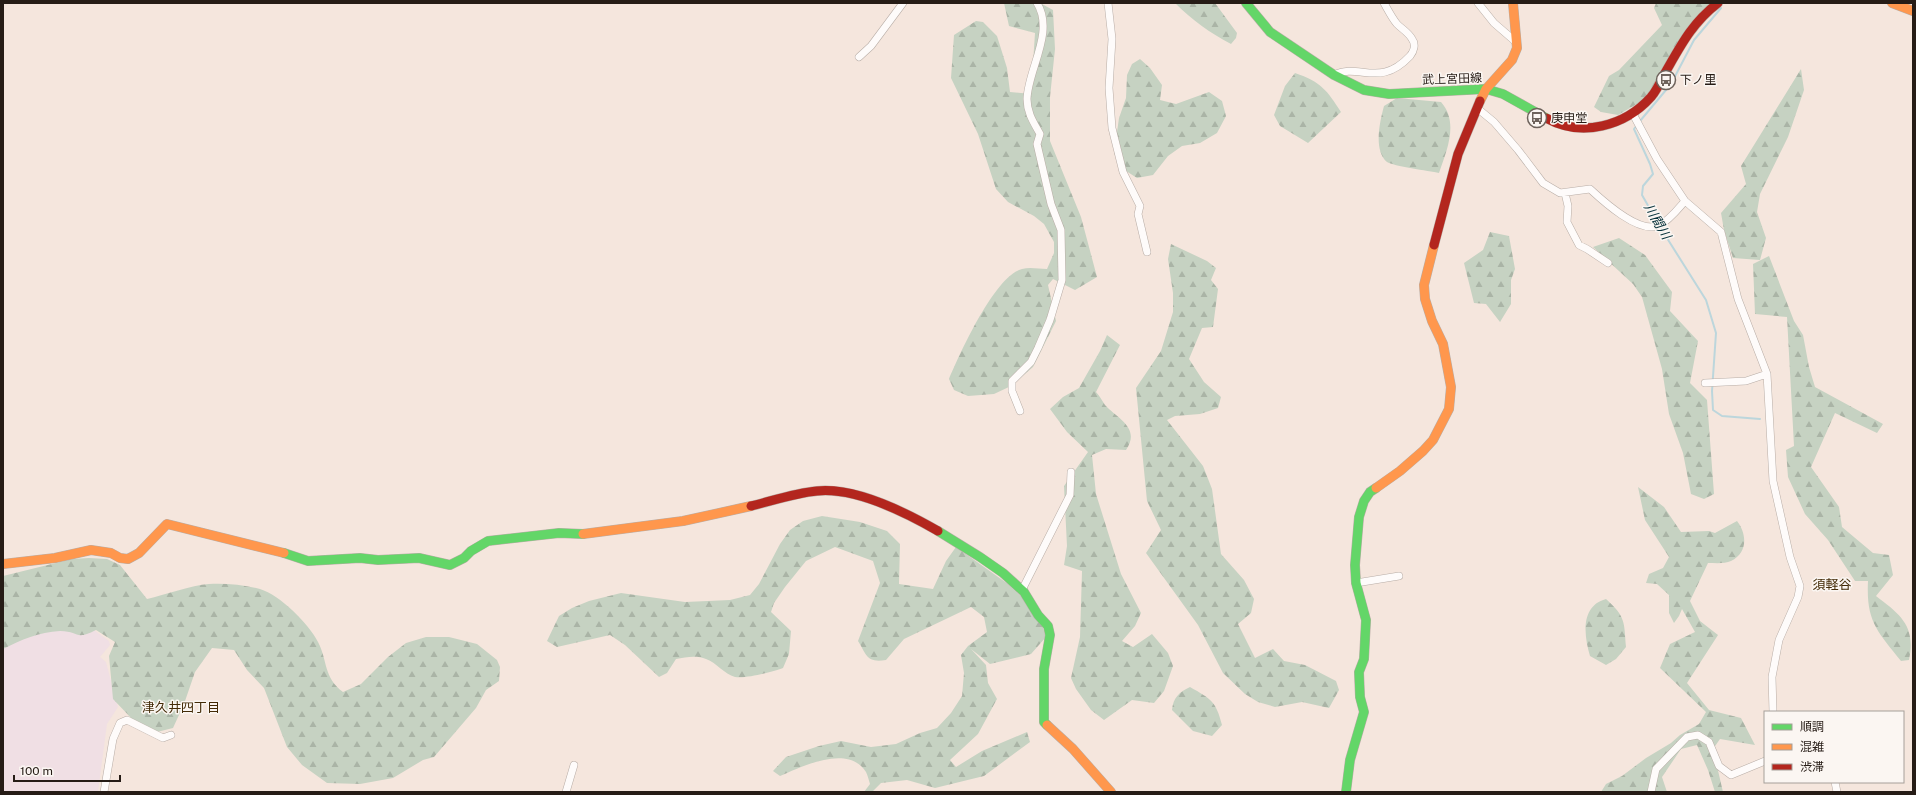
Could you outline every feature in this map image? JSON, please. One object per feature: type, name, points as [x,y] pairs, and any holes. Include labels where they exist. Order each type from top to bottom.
[{"type":"street","points":[[859,57],[871,46],[903,3]]},
{"type":"street","points":[[1020,411],[1012,391],[1012,381],[1031,362],[1038,348],[1061,290],[1062,279],[1061,230],[1051,204],[1037,144],[1040,134],[1030,116],[1027,99],[1043,30],[1042,16],[1037,3]]},
{"type":"street","points":[[1108,3],[1112,40],[1109,88],[1112,128],[1123,172],[1140,206],[1138,214],[1147,252]]},
{"type":"street","name":"武上宮田線","points":[[1246,3],[1270,32],[1334,76],[1354,87],[1374,93],[1486,89],[1503,94],[1553,122],[1574,128],[1595,128],[1609,125],[1633,114],[1652,96],[1686,37],[1702,15],[1717,3]]},
{"type":"street","points":[[1334,76],[1342,71],[1377,74],[1404,62],[1412,53],[1414,46],[1413,39],[1396,22],[1384,3]]},
{"type":"street","points":[[1478,3],[1494,22],[1516,42]]},
{"type":"street","points":[[1346,792],[1350,760],[1364,712],[1360,697],[1359,672],[1364,659],[1366,620],[1356,583],[1355,552],[1359,517],[1364,500],[1370,492],[1400,471],[1433,440],[1449,409],[1451,387],[1448,368],[1443,344],[1432,321],[1425,299],[1424,285],[1458,154],[1486,89],[1512,60],[1517,48],[1514,3]]},
{"type":"street","points":[[1892,3],[1913,11]]},
{"type":"street","points":[[1477,108],[1494,122],[1543,183],[1560,193],[1590,189],[1607,204],[1639,225],[1657,226],[1666,220],[1685,201]]},
{"type":"street","points":[[1633,114],[1657,159],[1685,201],[1721,232],[1738,299],[1767,374],[1773,481],[1790,557],[1800,586],[1798,597],[1779,640],[1772,678],[1773,711]]},
{"type":"street","points":[[1565,193],[1568,206],[1567,222],[1579,245],[1608,263]]},
{"type":"street","points":[[1705,383],[1746,381],[1767,374]]},
{"type":"street","points":[[1022,590],[1070,495],[1071,472]]},
{"type":"street","points":[[3,564],[55,558],[91,550],[112,553],[120,558],[128,559],[139,553],[167,524],[227,540],[279,551],[308,561],[360,558],[378,560],[419,558],[438,564],[450,565],[464,558],[471,550],[488,541],[559,533],[590,534],[648,527],[829,490],[872,499],[944,534],[1005,575],[1022,590],[1050,631],[1050,639],[1044,660],[1044,722],[1073,749],[1111,792]]},
{"type":"street","points":[[1356,583],[1399,576]]},
{"type":"street","points":[[104,792],[113,739],[120,723],[127,720],[163,738],[171,735]]},
{"type":"street","points":[[1651,792],[1656,769],[1687,737],[1698,735],[1709,742],[1720,766],[1731,775],[1764,762]]},
{"type":"street","points":[[566,792],[574,765]]},
{"type":"shaded area","points":[[91,628],[109,641],[110,645],[100,657],[106,662],[118,707],[107,724],[98,792],[3,792],[3,641],[22,631]]},
{"type":"green space","points":[[1004,3],[1040,3],[1053,10],[1055,49],[1050,97],[1050,141],[1081,217],[1097,277],[1075,290],[1053,279],[1048,285],[1056,321],[1033,367],[1011,386],[994,394],[968,396],[954,390],[949,379],[979,317],[1001,285],[1012,274],[1025,268],[1047,269],[1054,253],[1054,242],[1044,224],[1034,216],[1008,202],[996,189],[978,134],[951,78],[954,35],[976,21],[983,22],[997,36],[1007,68],[1010,92],[1031,94],[1035,33],[1009,26]]},
{"type":"green space","points":[[1175,3],[1215,3],[1237,33],[1236,38],[1231,44],[1223,40],[1195,21]]},
{"type":"green space","points":[[1656,3],[1719,3],[1642,101],[1618,115],[1601,112],[1594,107],[1609,76],[1619,70],[1662,25],[1654,8]]},
{"type":"green space","points":[[1140,59],[1150,68],[1162,85],[1160,100],[1176,104],[1209,92],[1222,101],[1226,116],[1217,133],[1200,143],[1182,146],[1168,156],[1153,175],[1137,178],[1123,169],[1114,153],[1119,118],[1126,98],[1127,75],[1132,64]]},
{"type":"green space","points":[[1801,69],[1804,90],[1788,137],[1760,194],[1757,212],[1766,238],[1760,260],[1733,258],[1724,230],[1721,213],[1746,184],[1741,166]]},
{"type":"green space","points":[[1295,73],[1317,83],[1332,98],[1341,112],[1308,143],[1280,126],[1274,115],[1285,86]]},
{"type":"green space","points":[[1397,98],[1441,102],[1446,110],[1449,118],[1450,136],[1439,173],[1391,164],[1383,157],[1379,143],[1382,112],[1384,106]]},
{"type":"green space","points":[[1490,232],[1509,236],[1515,269],[1511,280],[1511,304],[1500,322],[1486,304],[1474,303],[1464,263],[1483,250]]},
{"type":"green space","points":[[1619,238],[1645,255],[1672,292],[1670,311],[1698,341],[1690,383],[1707,400],[1714,494],[1704,499],[1691,494],[1683,453],[1669,414],[1662,369],[1642,297],[1633,284],[1593,247]]},
{"type":"green space","points":[[1171,244],[1207,261],[1216,268],[1211,280],[1218,289],[1213,327],[1202,328],[1189,359],[1204,382],[1221,397],[1218,408],[1200,414],[1175,416],[1167,420],[1203,466],[1212,489],[1221,554],[1244,580],[1254,599],[1251,613],[1238,624],[1255,658],[1273,649],[1284,661],[1305,665],[1336,681],[1339,690],[1329,708],[1302,702],[1275,707],[1258,702],[1245,694],[1223,673],[1198,625],[1146,553],[1161,530],[1147,501],[1136,388],[1161,351],[1173,312],[1173,293],[1168,259]]},
{"type":"green space","points":[[1769,256],[1794,321],[1803,335],[1809,367],[1815,387],[1883,424],[1877,433],[1835,413],[1811,467],[1839,507],[1842,527],[1873,553],[1889,555],[1893,575],[1876,596],[1893,609],[1904,622],[1910,638],[1911,648],[1909,660],[1901,661],[1879,633],[1871,616],[1868,581],[1855,581],[1828,540],[1805,514],[1788,477],[1786,450],[1794,446],[1787,317],[1755,314],[1753,264]]},
{"type":"green space","points":[[1107,335],[1120,345],[1096,392],[1105,405],[1126,424],[1131,436],[1126,450],[1106,449],[1092,455],[1096,494],[1121,574],[1141,613],[1135,626],[1122,641],[1133,647],[1152,634],[1168,653],[1173,666],[1164,691],[1154,703],[1132,700],[1104,720],[1091,710],[1076,689],[1071,678],[1080,637],[1082,571],[1064,565],[1067,546],[1064,486],[1088,452],[1067,432],[1050,409],[1063,397],[1079,388],[1100,351]]},
{"type":"green space","points":[[1638,487],[1664,507],[1681,532],[1709,531],[1715,533],[1737,521],[1743,532],[1744,543],[1741,553],[1737,558],[1729,562],[1708,563],[1690,601],[1700,621],[1718,635],[1687,683],[1709,710],[1741,718],[1755,745],[1720,739],[1713,749],[1723,792],[1715,792],[1708,770],[1697,745],[1681,749],[1662,777],[1667,792],[1601,792],[1606,784],[1622,776],[1646,758],[1671,743],[1680,735],[1699,724],[1706,712],[1660,668],[1670,644],[1695,632],[1682,609],[1674,623],[1669,613],[1669,595],[1657,584],[1646,583],[1649,574],[1663,568],[1669,557],[1645,520]]},
{"type":"green space","points":[[822,516],[860,522],[887,531],[900,544],[899,584],[933,589],[946,561],[956,547],[1008,584],[1038,612],[1046,637],[1031,654],[990,664],[971,649],[986,665],[988,683],[997,699],[978,734],[950,760],[956,767],[982,751],[1027,732],[1030,742],[984,776],[935,788],[907,780],[881,783],[872,792],[864,792],[870,784],[866,772],[858,764],[848,759],[837,758],[813,763],[780,776],[773,771],[786,757],[819,746],[841,741],[871,747],[896,744],[920,733],[937,728],[951,713],[962,696],[964,673],[961,655],[968,646],[987,632],[984,617],[971,607],[904,639],[886,660],[879,661],[871,659],[868,657],[858,641],[880,583],[873,561],[835,547],[806,561],[774,603],[771,612],[791,631],[789,654],[783,668],[778,670],[752,676],[735,677],[731,676],[710,661],[699,657],[691,657],[676,659],[667,673],[659,677],[625,645],[610,635],[557,647],[547,641],[559,616],[572,608],[589,601],[621,593],[685,602],[730,600],[750,595],[759,584],[780,544],[790,530],[803,521]]},
{"type":"green space","points":[[72,559],[107,559],[120,565],[147,599],[186,588],[209,584],[241,585],[268,592],[293,611],[314,635],[321,649],[332,681],[343,692],[361,684],[388,657],[406,643],[426,637],[449,637],[477,644],[497,660],[500,667],[499,681],[486,690],[476,708],[434,757],[423,760],[393,778],[360,784],[327,783],[302,765],[287,747],[264,688],[247,670],[234,650],[212,648],[195,672],[184,704],[173,728],[157,732],[134,721],[113,699],[109,656],[115,642],[96,630],[84,635],[66,631],[45,633],[23,640],[3,649],[3,576]]},
{"type":"green space","points":[[1606,599],[1613,605],[1623,620],[1626,647],[1616,659],[1606,665],[1590,656],[1586,640],[1586,623],[1592,608]]},
{"type":"green space","points":[[1190,687],[1212,702],[1220,717],[1222,725],[1212,736],[1193,731],[1172,710],[1177,696]]},
{"type":"waterway","name":"川間川","points":[[1640,121],[1671,84],[1694,40],[1721,8]]},
{"type":"waterway","name":"川間川","points":[[1637,125],[1634,129],[1653,174],[1643,186],[1642,195],[1658,223]]},
{"type":"waterway","name":"川間川","points":[[1660,227],[1706,300],[1716,333],[1712,391],[1713,410],[1722,416],[1760,419]]},
{"type":"traffic: fast","points":[[1246,3],[1270,32],[1334,75],[1364,90],[1389,94],[1486,89],[1503,94],[1546,118]]},
{"type":"traffic: fast","points":[[1346,792],[1350,760],[1364,712],[1360,697],[1359,672],[1364,659],[1366,620],[1356,583],[1355,565],[1359,517],[1364,501],[1370,492],[1376,488]]},
{"type":"traffic: fast","points":[[938,531],[1003,573],[1024,592],[1038,615],[1048,626],[1050,635],[1044,669],[1044,722],[1047,725]]},
{"type":"traffic: fast","points":[[284,553],[308,561],[360,558],[378,560],[419,558],[450,565],[464,558],[471,551],[488,541],[559,533],[583,534]]},
{"type":"traffic: slow","points":[[1480,101],[1486,89],[1512,60],[1517,48],[1513,3]]},
{"type":"traffic: slow","points":[[1892,3],[1913,11]]},
{"type":"traffic: slow","points":[[1376,488],[1400,471],[1423,451],[1433,440],[1449,409],[1451,387],[1443,344],[1432,321],[1425,299],[1424,285],[1434,245]]},
{"type":"traffic: slow","points":[[583,534],[683,521],[751,506]]},
{"type":"traffic: slow","points":[[3,564],[55,558],[91,550],[111,553],[120,558],[128,559],[139,553],[167,524],[284,553]]},
{"type":"traffic: slow","points":[[1047,725],[1073,749],[1111,792]]},
{"type":"traffic: jam","points":[[1546,118],[1560,124],[1588,128],[1616,122],[1629,115],[1651,97],[1688,35],[1701,18],[1718,3]]},
{"type":"traffic: jam","points":[[1434,245],[1458,154],[1480,101]]},
{"type":"traffic: jam","points":[[751,506],[800,493],[817,491],[848,493],[880,502],[911,516],[938,531]]},
{"type":"place","name":"下ノ里","points":[[1666,80]]},
{"type":"place","name":"庚申堂","points":[[1537,118]]},
{"type":"district","name":"須軽谷","points":[[1832,584]]},
{"type":"district","name":"津久井四丁目","points":[[181,707]]}]
